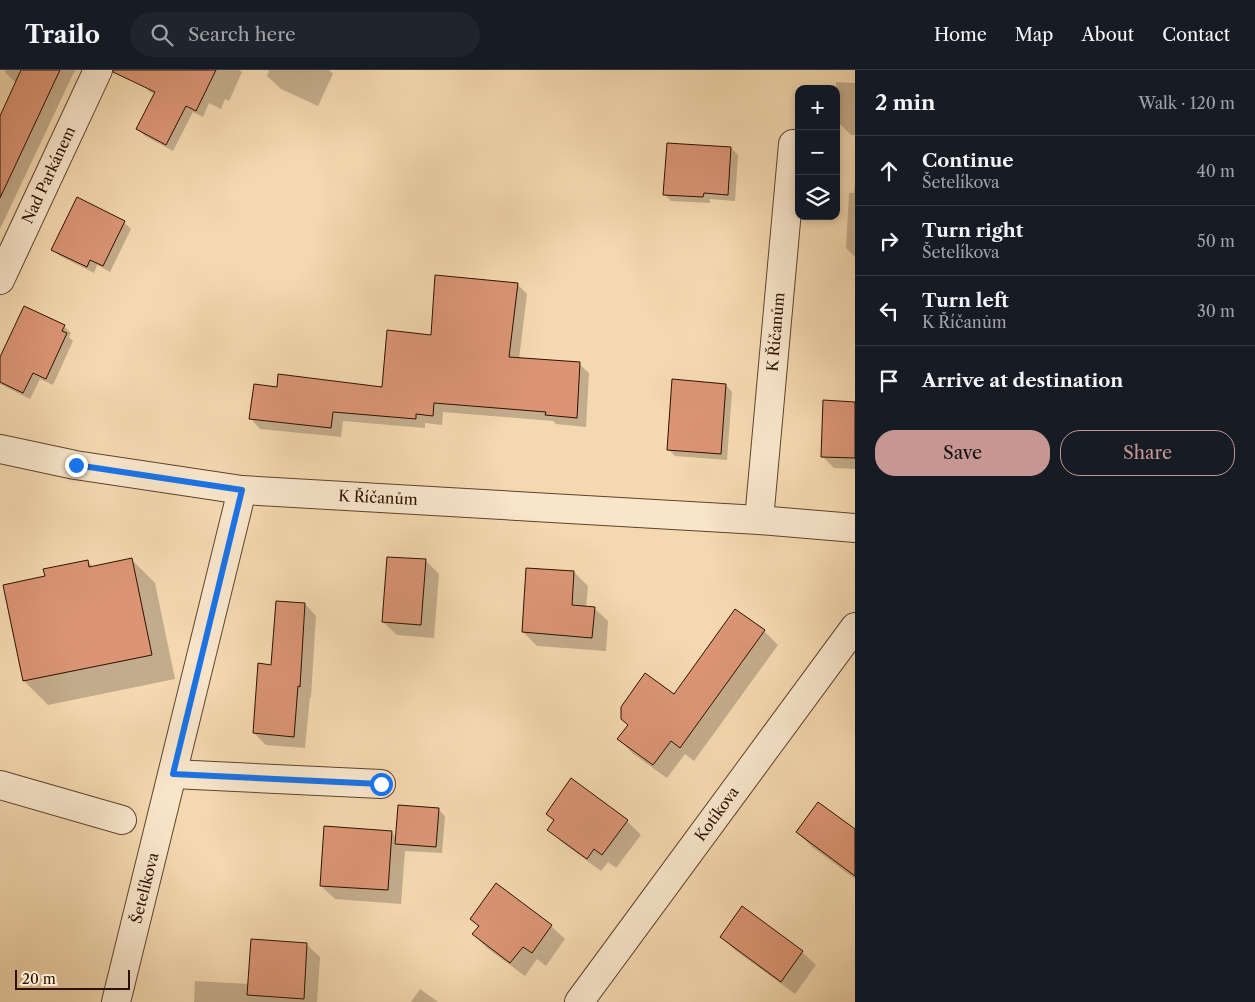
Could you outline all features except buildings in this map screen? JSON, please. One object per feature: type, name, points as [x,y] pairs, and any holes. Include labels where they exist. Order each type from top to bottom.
[{"type":"street","name":"Nad Parkánem","points":[[0,280],[98,70]]},
{"type":"street","name":"K Říčanům","points":[[759,520],[793,144]]},
{"type":"street","name":"K Říčanům","points":[[0,449],[76,465],[242,490],[759,520],[855,528]]},
{"type":"street","name":"Šetelíkova","points":[[116,1002],[242,490]]},
{"type":"street","name":"Kotíkova","points":[[579,1002],[855,627]]},
{"type":"street","points":[[173,774],[381,784]]},
{"type":"street","points":[[0,785],[122,820]]},
{"type":"route","points":[[76,465],[242,490],[173,774],[381,784]]}]
